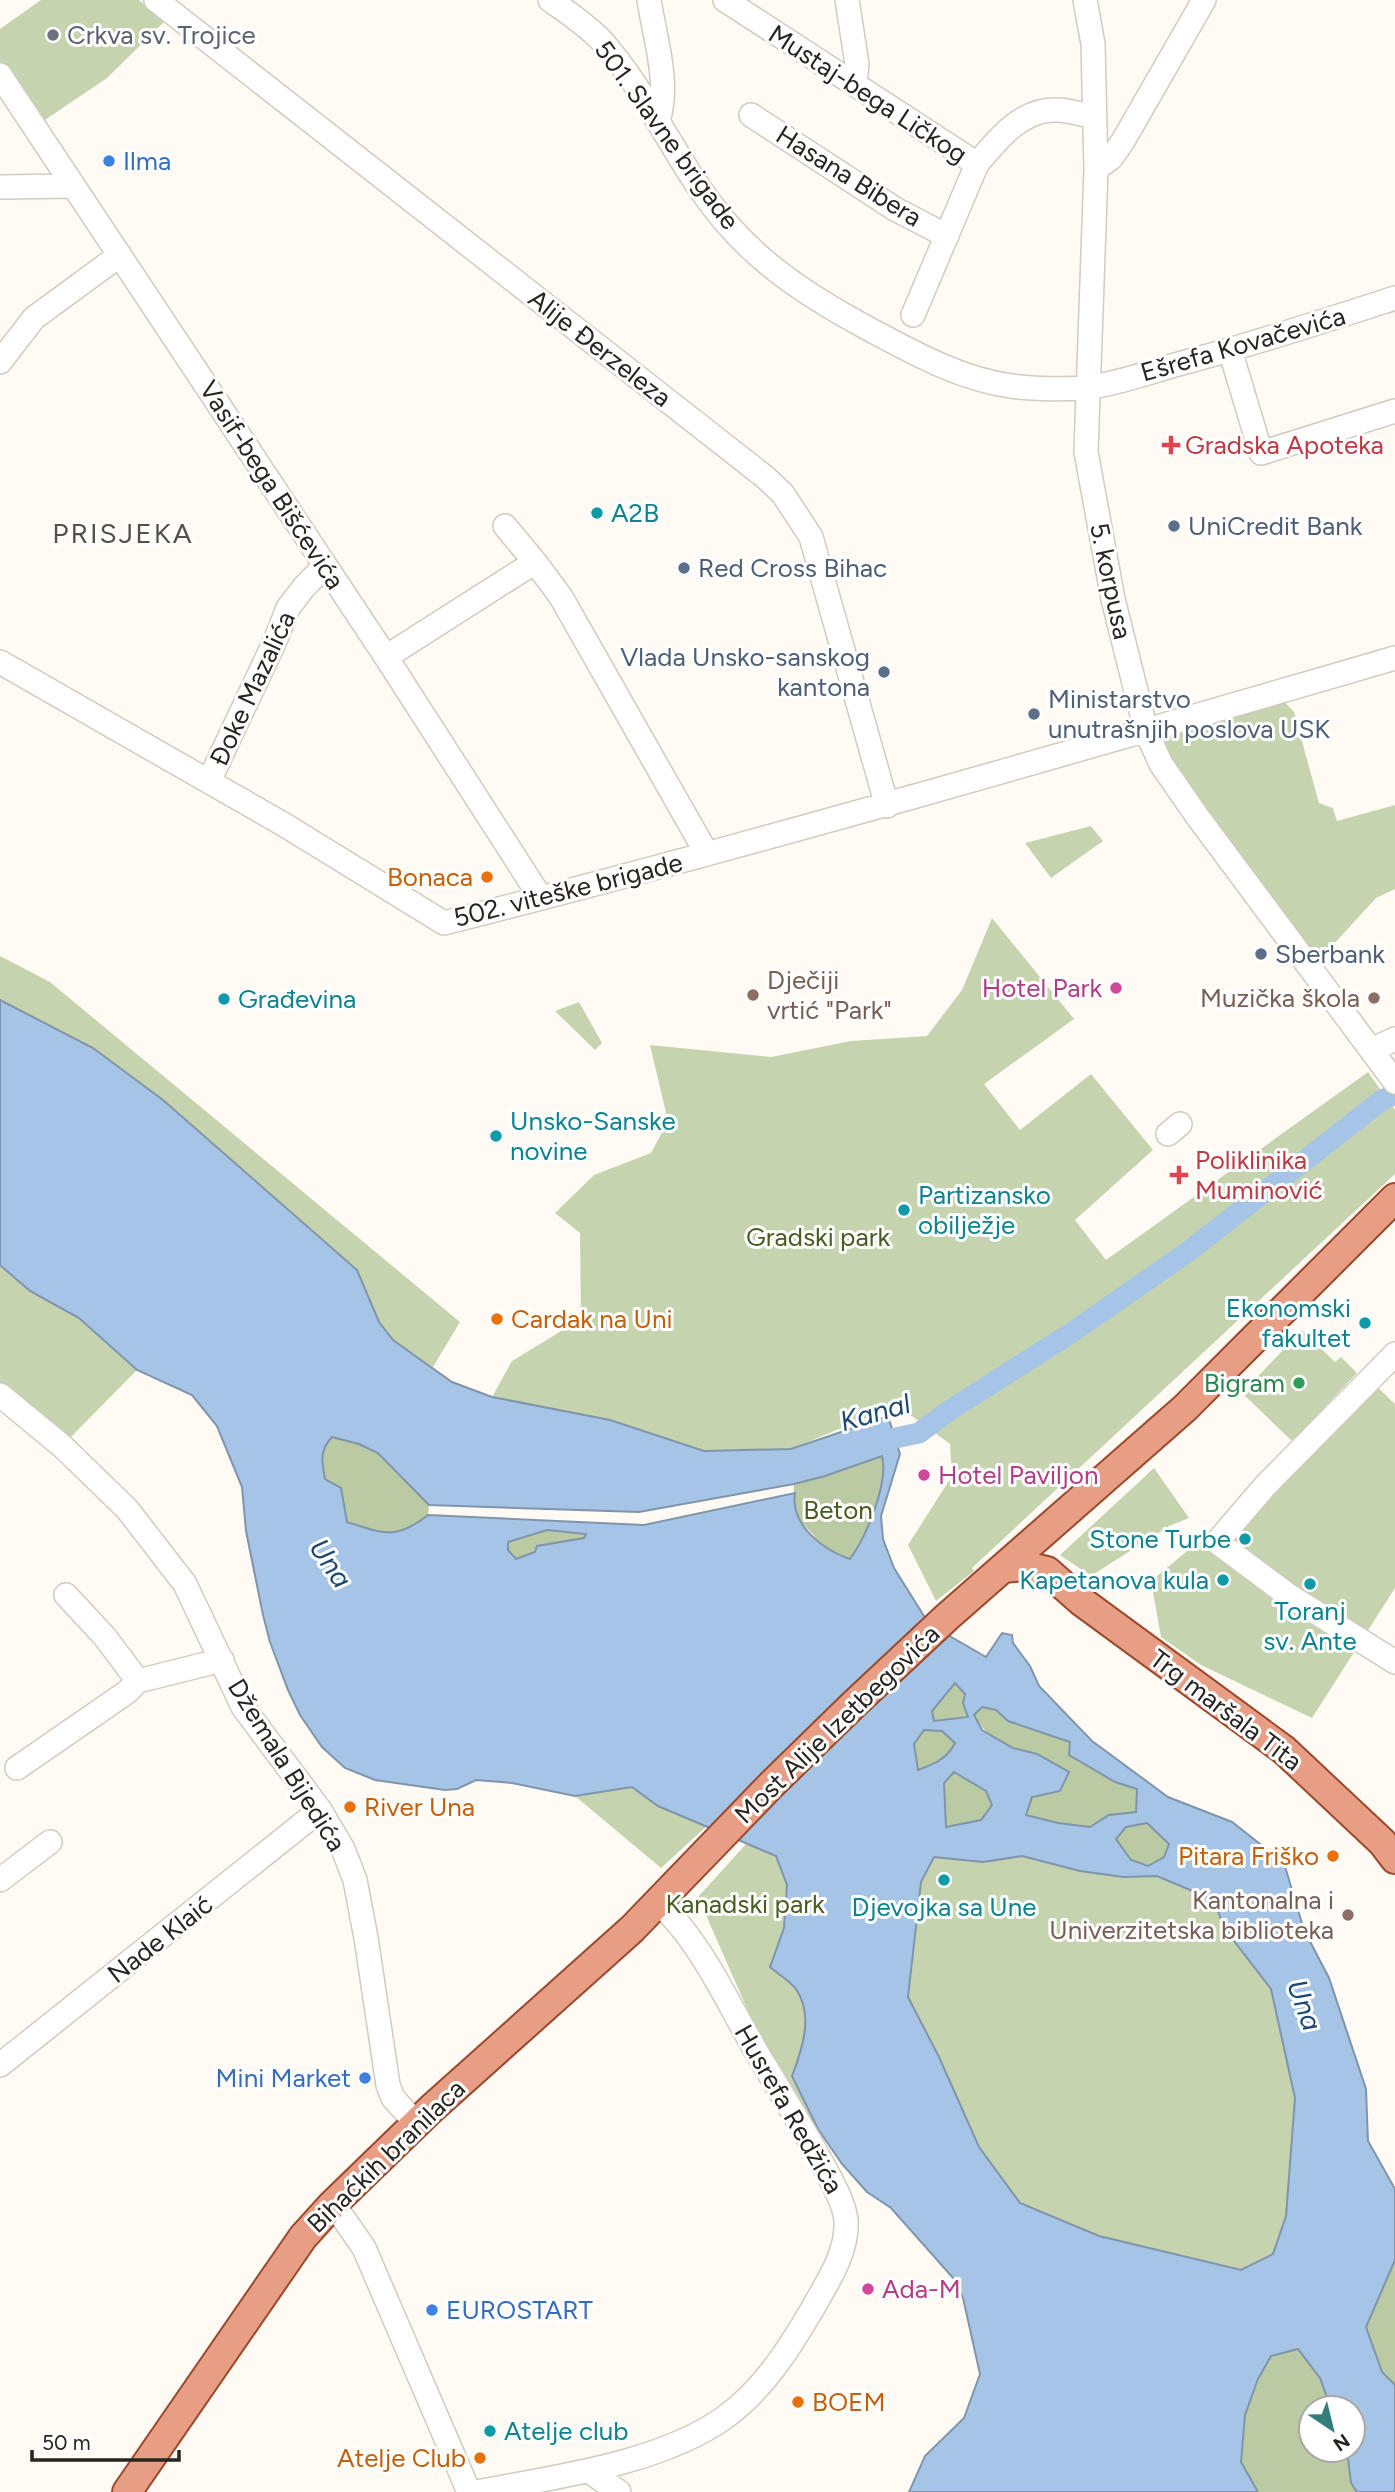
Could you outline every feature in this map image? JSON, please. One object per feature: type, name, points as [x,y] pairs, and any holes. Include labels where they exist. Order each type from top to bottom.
[{"type":"main road","name":"Most Alije Izetbegovića","points":[[696,1864],[853,1704],[981,1587],[1185,1408],[1395,1198]]},
{"type":"main road","points":[[1041,1535],[1040,1553],[1046,1571]]},
{"type":"main road","points":[[1003,1568],[1026,1566],[1046,1571]]},
{"type":"main road","name":"Trg maršala Tita","points":[[1046,1571],[1081,1601],[1284,1750],[1382,1842],[1395,1859]]},
{"type":"main road","name":"Bihaćkih branilaca","points":[[127,2492],[303,2237],[416,2123],[632,1929],[696,1864]]},
{"type":"street","name":"Alije Đerzeleza","points":[[156,0],[765,477],[783,494],[811,537],[887,806]]},
{"type":"street","name":"501. Slavne brigade","points":[[550,0],[600,39],[658,121],[699,188],[729,227],[790,281],[832,309],[936,363],[978,379],[1013,386],[1090,387]]},
{"type":"street","points":[[649,0],[663,84],[663,103],[658,121]]},
{"type":"street","name":"Mustaj-bega Ličkog","points":[[725,0],[976,164]]},
{"type":"street","points":[[847,0],[857,64],[855,84]]},
{"type":"street","name":"5. korpusa","points":[[1085,0],[1093,44],[1096,169],[1086,452],[1113,599],[1146,731],[1161,764],[1197,816],[1383,1066]]},
{"type":"street","points":[[1096,169],[1111,158],[1123,141],[1204,0]]},
{"type":"street","name":"Vasif-bega Bišćevića","points":[[0,75],[386,657],[541,898]]},
{"type":"street","points":[[913,315],[976,164],[1013,125],[1034,113],[1056,109],[1095,117]]},
{"type":"street","name":"Hasana Bibera","points":[[751,115],[895,209],[947,236]]},
{"type":"street","points":[[0,187],[74,186]]},
{"type":"street","points":[[0,362],[34,318],[120,255]]},
{"type":"street","name":"Ešrefa Kovačevića","points":[[1090,387],[1230,350],[1395,298]]},
{"type":"street","points":[[1230,350],[1261,453],[1395,411]]},
{"type":"street","points":[[505,526],[535,562],[567,609],[707,854]]},
{"type":"street","points":[[386,657],[535,562]]},
{"type":"street","name":"Đoke Mazalića","points":[[209,781],[288,608],[324,566]]},
{"type":"street","name":"502. viteške brigade","points":[[0,662],[209,781],[443,923],[887,806],[1395,658]]},
{"type":"street","points":[[1383,1066],[1395,1039]]},
{"type":"street","points":[[1395,1354],[1265,1486],[1217,1542],[1288,1595],[1395,1662]]},
{"type":"street","name":"Džemala Bijedića","points":[[0,1395],[62,1446],[127,1509],[185,1584],[243,1707],[320,1810],[343,1849],[355,1880],[388,2085],[393,2098],[416,2123]]},
{"type":"street","points":[[66,1595],[105,1637],[138,1681]]},
{"type":"street","points":[[17,1768],[127,1692],[138,1681],[222,1660]]},
{"type":"street","name":"Nade Klaić","points":[[0,2065],[320,1810]]},
{"type":"street","points":[[0,1880],[50,1842]]},
{"type":"street","name":"Husrefa Redžića","points":[[477,2492],[589,2471],[694,2436],[723,2418],[747,2399],[769,2376],[801,2329],[836,2266],[846,2236],[842,2202],[818,2155],[741,2028],[695,1945],[673,1916],[659,1903]]},
{"type":"street","points":[[332,2205],[345,2219],[363,2248],[469,2492]]},
{"type":"street","points":[[589,2471],[619,2492]]},
{"type":"green space","points":[[41,0],[139,0],[165,21],[107,78],[36,126],[0,75],[0,29]]},
{"type":"green space","points":[[1276,693],[1294,712],[1319,803],[1333,808],[1337,821],[1395,805],[1395,889],[1376,898],[1310,970],[1146,731]]},
{"type":"green space","points":[[1091,826],[1103,841],[1051,878],[1025,843]]},
{"type":"green space","name":"Gradski park","points":[[992,918],[1074,1019],[984,1084],[1020,1130],[1091,1074],[1153,1150],[1075,1220],[1106,1260],[1368,1072],[1395,1110],[1395,1174],[972,1568],[974,1571],[936,1601],[908,1545],[952,1476],[950,1444],[897,1405],[791,1449],[704,1451],[610,1420],[492,1397],[512,1361],[581,1319],[580,1233],[555,1213],[594,1175],[651,1153],[668,1121],[650,1045],[771,1057],[851,1041],[927,1036],[962,990]]},
{"type":"green space","points":[[0,956],[50,982],[460,1322],[433,1367],[393,1340],[379,1322],[357,1270],[163,1100],[93,1048],[0,1000]]},
{"type":"green space","points":[[579,1002],[602,1043],[595,1050],[555,1011]]},
{"type":"green space","points":[[0,1265],[30,1291],[79,1318],[137,1370],[62,1446],[0,1395]]},
{"type":"green space","name":"Bigram","points":[[1302,1330],[1335,1362],[1341,1357],[1357,1373],[1292,1441],[1242,1393]]},
{"type":"green space","points":[[1370,1380],[1395,1404],[1395,1588],[1312,1718],[1201,1665],[1161,1637],[1151,1581],[1204,1537],[1217,1542]]},
{"type":"green space","points":[[332,1437],[359,1444],[378,1453],[429,1505],[428,1515],[397,1532],[370,1529],[347,1522],[341,1488],[325,1479],[322,1462],[323,1452]]},
{"type":"green space","name":"Beton","points":[[882,1456],[882,1482],[875,1510],[851,1559],[824,1547],[797,1517],[793,1506],[794,1484]]},
{"type":"green space","points":[[1154,1468],[1189,1518],[1169,1526],[1091,1576],[1060,1555]]},
{"type":"green space","points":[[547,1530],[586,1534],[584,1538],[547,1543],[536,1552],[516,1559],[508,1550],[508,1542]]},
{"type":"green space","points":[[955,1683],[965,1694],[969,1716],[934,1721],[932,1710]]},
{"type":"green space","points":[[982,1707],[996,1710],[1008,1721],[1070,1742],[1091,1769],[1115,1782],[1138,1789],[1136,1812],[1109,1815],[1090,1827],[1026,1815],[1032,1797],[1059,1791],[1037,1754],[1000,1741],[979,1724],[974,1715]]},
{"type":"green space","points":[[924,1730],[942,1731],[955,1743],[939,1760],[917,1770],[914,1744]]},
{"type":"green space","points":[[954,1772],[986,1791],[992,1805],[981,1821],[946,1827],[944,1783]]},
{"type":"green space","points":[[632,1787],[658,1806],[708,1825],[661,1868],[575,1796]]},
{"type":"green space","points":[[1147,1823],[1169,1844],[1164,1857],[1148,1866],[1130,1860],[1116,1839],[1126,1827]]},
{"type":"green space","name":"Kanadski park","points":[[747,1843],[776,1856],[787,1885],[784,1928],[770,1967],[796,1989],[804,2010],[805,2032],[793,2076],[818,2129],[807,2137],[698,1897]]},
{"type":"green space","points":[[1022,1856],[1080,1871],[1123,1877],[1157,1876],[1214,1900],[1224,1928],[1271,1989],[1295,2098],[1286,2216],[1273,2254],[1241,2270],[1099,2236],[1019,2203],[979,2147],[939,2057],[908,1997],[921,1882],[934,1857],[983,1862]]},
{"type":"green space","points":[[1395,2260],[1395,2385],[1382,2372],[1366,2327]]},
{"type":"green space","points":[[1298,2349],[1320,2378],[1326,2394],[1297,2394],[1297,2464],[1349,2464],[1351,2482],[1357,2492],[1258,2492],[1241,2462],[1245,2415],[1271,2356]]},
{"type":"water","name":"Una","points":[[0,1000],[93,1048],[163,1100],[357,1270],[379,1322],[393,1340],[452,1382],[492,1397],[610,1420],[704,1451],[791,1449],[888,1416],[900,1454],[881,1516],[883,1539],[894,1568],[929,1624],[986,1657],[1002,1633],[1012,1635],[1013,1643],[1030,1666],[1039,1686],[1092,1741],[1168,1797],[1232,1822],[1284,1863],[1304,1930],[1329,1978],[1366,2089],[1368,2141],[1395,2189],[1395,2260],[1366,2327],[1382,2372],[1395,2385],[1395,2492],[1357,2492],[1351,2483],[1349,2464],[1367,2464],[1367,2394],[1326,2394],[1320,2378],[1298,2349],[1271,2356],[1258,2379],[1245,2415],[1241,2462],[1258,2492],[909,2492],[925,2456],[964,2418],[980,2374],[963,2298],[954,2279],[891,2208],[867,2192],[842,2164],[818,2129],[792,2076],[802,2044],[805,2021],[801,1999],[796,1989],[770,1967],[784,1928],[787,1885],[776,1856],[658,1806],[632,1787],[575,1796],[512,1783],[476,1780],[457,1789],[445,1790],[375,1780],[345,1768],[322,1747],[300,1715],[270,1642],[246,1531],[242,1487],[217,1426],[192,1395],[137,1370],[79,1318],[30,1291],[0,1265]],"holes":[[[332,1437],[359,1444],[378,1453],[429,1505],[639,1512],[794,1484],[882,1456],[883,1467],[875,1509],[850,1559],[829,1549],[810,1535],[798,1516],[795,1493],[644,1525],[428,1515],[406,1529],[397,1532],[380,1531],[347,1522],[341,1488],[325,1479],[323,1452]],[[547,1530],[586,1534],[584,1538],[537,1546],[535,1552],[516,1559],[508,1550],[508,1542]],[[955,1683],[965,1694],[963,1703],[968,1717],[934,1721],[932,1711]],[[982,1707],[996,1710],[1008,1721],[1070,1742],[1069,1755],[1115,1782],[1137,1789],[1136,1812],[1109,1815],[1090,1827],[1026,1815],[1032,1797],[1060,1791],[1069,1772],[1037,1754],[1013,1748],[982,1730],[974,1715]],[[924,1730],[942,1731],[955,1743],[944,1757],[918,1770],[914,1744]],[[954,1772],[986,1791],[992,1805],[981,1820],[946,1827],[944,1783]],[[1147,1823],[1169,1844],[1164,1857],[1148,1866],[1131,1860],[1116,1839],[1126,1827]],[[1022,1856],[1080,1871],[1123,1877],[1157,1876],[1214,1900],[1224,1928],[1271,1989],[1295,2098],[1286,2216],[1273,2254],[1241,2270],[1099,2236],[1020,2203],[979,2147],[939,2057],[908,1997],[921,1882],[934,1857],[983,1862]]]},
{"type":"waterway","name":"Kanal","points":[[867,1444],[919,1433],[950,1410],[1071,1333],[1189,1251],[1382,1100],[1395,1094]]},
{"type":"place","name":"Crkva sv. Trojice","points":[[53,35]]},
{"type":"place","name":"Ilma","points":[[109,161]]},
{"type":"place","name":"Gradska Apoteka","points":[[1171,445]]},
{"type":"place","name":"A2B","points":[[597,513]]},
{"type":"place","name":"UniCredit Bank","points":[[1174,526]]},
{"type":"place","name":"Red Cross Bihac","points":[[684,568]]},
{"type":"place","name":"Vlada Unsko-sanskog kantona","points":[[884,672]]},
{"type":"place","name":"Ministarstvo unutrašnjih poslova USK","points":[[1034,714]]},
{"type":"place","name":"Bonaca","points":[[487,877]]},
{"type":"place","name":"Sberbank","points":[[1261,954]]},
{"type":"place","name":"Hotel Park","points":[[1116,988]]},
{"type":"place","name":"Dječiji vrtić \"Park\"","points":[[753,995]]},
{"type":"place","name":"Muzička škola","points":[[1374,998]]},
{"type":"place","name":"Građevina","points":[[224,999]]},
{"type":"place","name":"Unsko-Sanske novine","points":[[496,1136]]},
{"type":"place","name":"Poliklinika Muminović","points":[[1179,1175]]},
{"type":"place","name":"Partizansko obilježje","points":[[904,1210]]},
{"type":"place","name":"Cardak na Uni","points":[[497,1319]]},
{"type":"place","name":"Ekonomski fakultet","points":[[1365,1323]]},
{"type":"place","name":"Bigram","points":[[1299,1383]]},
{"type":"place","name":"Hotel Paviljon","points":[[924,1475]]},
{"type":"place","name":"Stone Turbe","points":[[1245,1539]]},
{"type":"place","name":"Kapetanova kula","points":[[1223,1580]]},
{"type":"place","name":"Toranj sv. Ante","points":[[1310,1584]]},
{"type":"place","name":"River Una","points":[[350,1807]]},
{"type":"place","name":"Pitara Friško","points":[[1333,1856]]},
{"type":"place","name":"Djevojka sa Une","points":[[944,1880]]},
{"type":"place","name":"Kantonalna i Univerzitetska biblioteka","points":[[1348,1915]]},
{"type":"place","name":"Mini Market","points":[[365,2078]]},
{"type":"place","name":"Ada-M","points":[[868,2289]]},
{"type":"place","name":"EUROSTART","points":[[432,2310]]},
{"type":"place","name":"BOEM","points":[[798,2402]]},
{"type":"place","name":"Atelje club","points":[[490,2431]]},
{"type":"place","name":"Atelje Club","points":[[480,2458]]},
{"type":"district","name":"PRISJEKA","points":[[123,533]]}]
